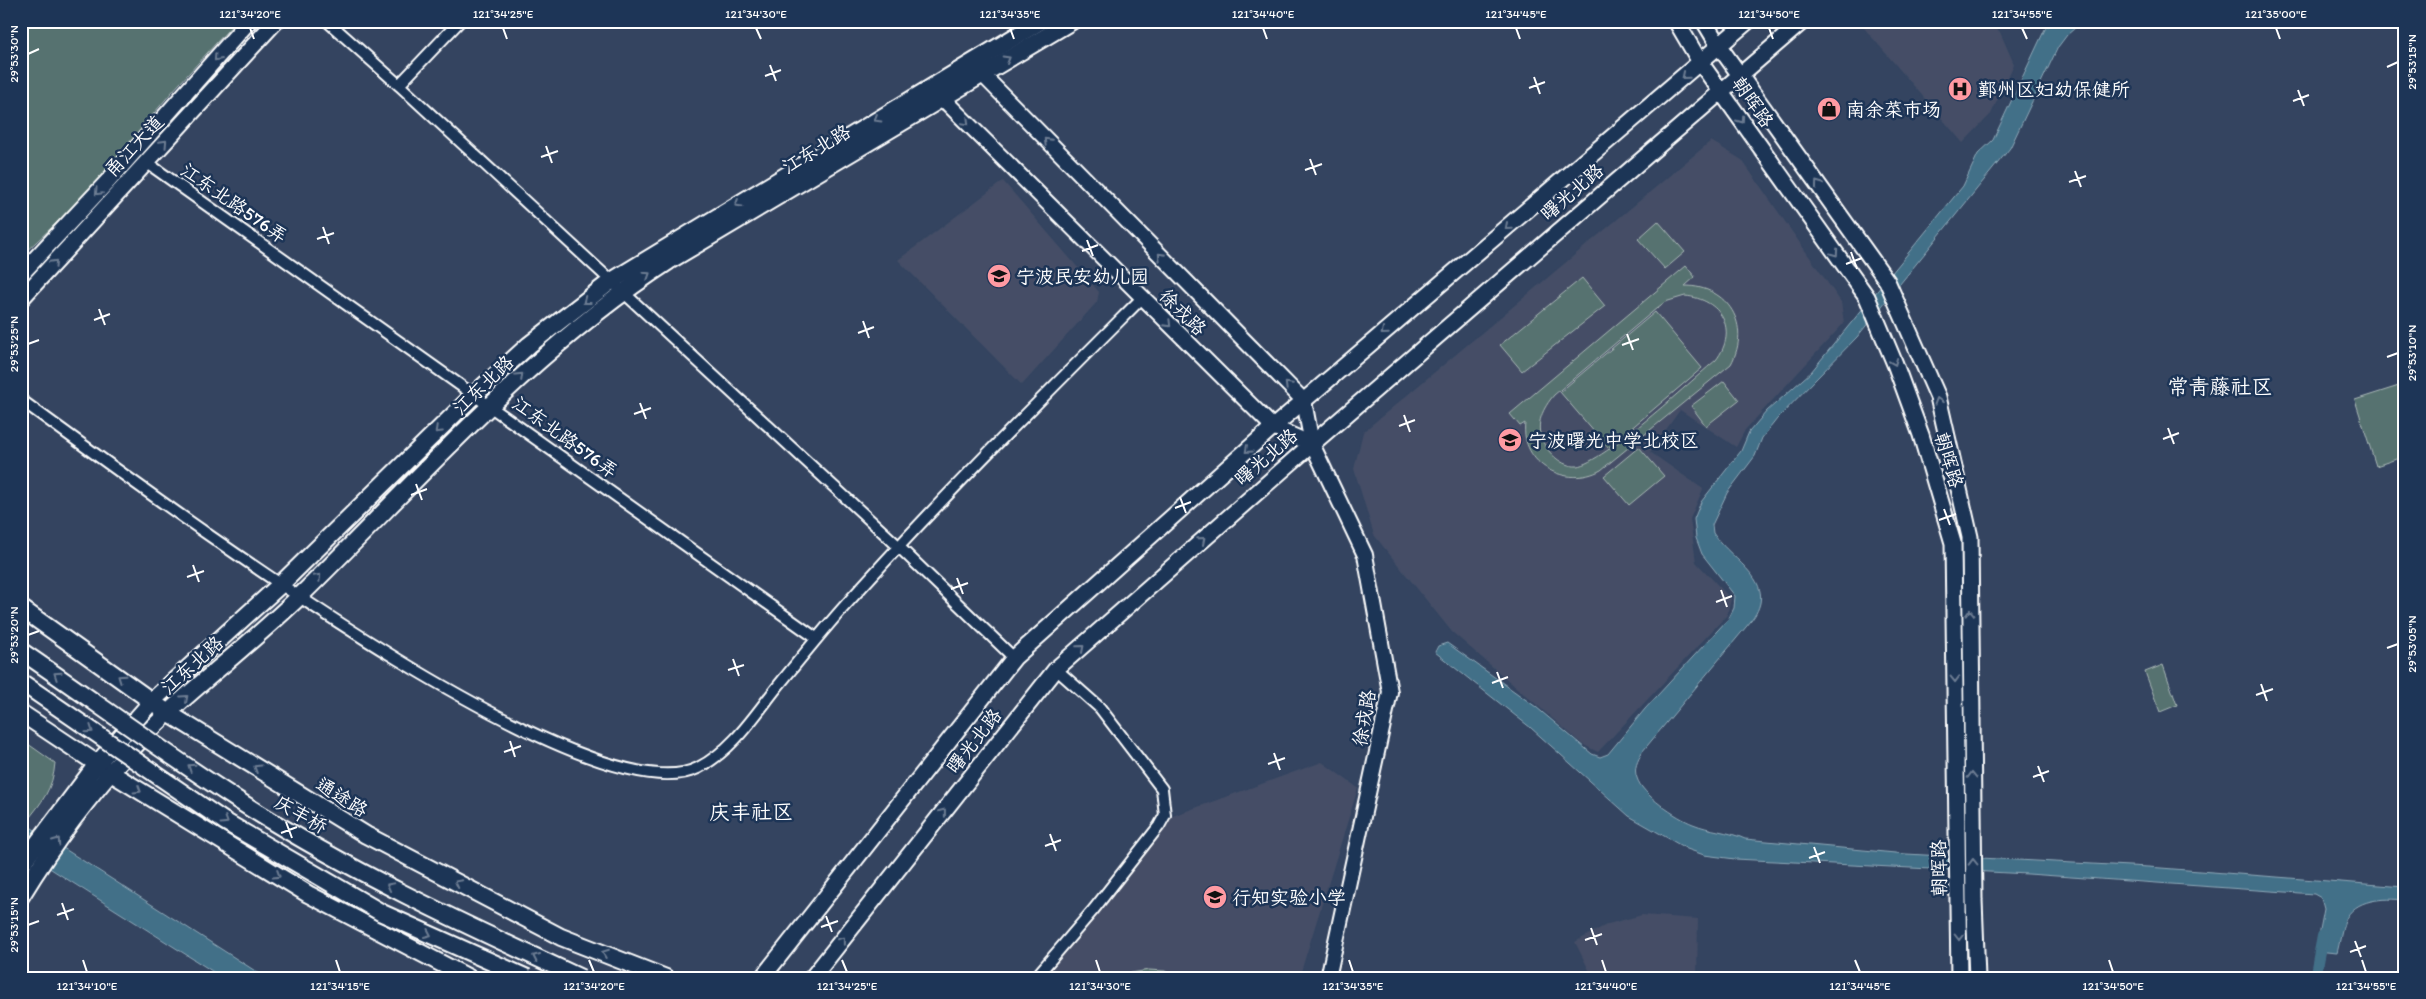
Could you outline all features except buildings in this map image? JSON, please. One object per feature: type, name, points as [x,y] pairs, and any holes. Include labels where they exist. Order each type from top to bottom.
[{"type":"main road","name":"甬江大道","points":[[21,274],[109,180],[250,21]]},
{"type":"main road","name":"甬江大道","points":[[21,299],[276,21]]},
{"type":"main road","name":"江东北路","points":[[21,896],[27,866],[72,808],[97,764],[153,700],[280,585],[475,394],[529,346],[616,287],[823,168],[976,68],[1041,21]]},
{"type":"main road","name":"江东北路","points":[[976,68],[1072,21]]},
{"type":"main road","name":"朝晖路","points":[[1676,21],[1720,91],[1867,297],[1921,435],[1952,542],[1965,823],[1974,900],[1978,978]]},
{"type":"main road","name":"朝晖路","points":[[1704,21],[1719,46],[1887,281],[1938,397],[1970,537],[1965,823],[1959,896],[1959,978]]},
{"type":"main road","name":"曙光北路","points":[[762,978],[1014,658],[1272,428],[1748,21]]},
{"type":"main road","name":"曙光北路","points":[[812,978],[1056,669],[1312,444],[1739,74],[1803,21]]},
{"type":"main road","name":"江东北路","points":[[72,808],[111,773],[168,713],[298,598],[490,405],[616,287]]},
{"type":"main road","name":"通途路","points":[[21,608],[153,700],[168,713],[366,835],[561,936],[666,978]]},
{"type":"main road","name":"庆丰桥","points":[[21,651],[237,799],[314,844],[447,916],[581,978]]},
{"type":"main road","points":[[21,682],[232,826],[382,913],[527,978]]},
{"type":"main road","points":[[21,713],[111,773],[308,894],[469,978]]},
{"type":"street","points":[[326,21],[399,85],[898,546],[1014,658]]},
{"type":"street","points":[[399,85],[460,21]]},
{"type":"street","name":"徐戎路","points":[[976,68],[1304,401],[1312,444],[1364,556],[1390,692],[1328,978]]},
{"type":"street","name":"徐戎路","points":[[937,93],[1272,428],[1312,444]]},
{"type":"street","name":"江东北路576弄","points":[[146,162],[816,638]]},
{"type":"street","points":[[21,400],[298,598],[494,715],[603,763],[647,774],[691,770],[701,766],[734,742],[816,638],[898,546],[959,480],[1142,298]]},
{"type":"street","points":[[1035,978],[1094,909],[1159,826],[1165,815],[1162,789],[1100,708],[1056,669]]},
{"type":"shaded area","name":"鄞州区妇幼保健所","points":[[1858,21],[1989,21],[2000,32],[2014,64],[1991,114],[1963,143]]},
{"type":"shaded area","points":[[2054,21],[2083,21],[2067,35],[2058,47],[2010,148],[1857,337],[1777,419],[1762,438],[1755,456],[1727,493],[1712,525],[1713,533],[1751,574],[1761,595],[1759,607],[1751,621],[1642,752],[1636,768],[1637,778],[1646,792],[1678,817],[1699,826],[1745,839],[1906,854],[2148,867],[2405,887],[2405,900],[2371,901],[2355,908],[2349,913],[2345,921],[2337,953],[2316,951],[2324,909],[2321,898],[2314,894],[2028,874],[1735,859],[1704,855],[1687,849],[1629,816],[1531,728],[1435,652],[1438,646],[1447,643],[1536,707],[1592,754],[1600,757],[1608,754],[1645,709],[1729,618],[1734,608],[1735,596],[1702,554],[1696,538],[1694,519],[1701,502],[1741,451],[1749,432],[1767,411],[1811,372],[1963,186],[1978,154],[1993,140],[2045,29]]},
{"type":"shaded area","name":"宁波曙光中学北校区","points":[[1711,141],[1742,160],[1841,302],[1844,323],[1745,430],[1736,447],[1680,410],[1650,452],[1703,489],[1690,519],[1696,562],[1731,599],[1727,615],[1598,752],[1582,744],[1452,632],[1374,535],[1354,469],[1363,432]]},
{"type":"shaded area","name":"宁波民安幼儿园","points":[[1003,181],[1099,292],[1097,302],[1022,385],[898,260]]},
{"type":"shaded area","name":"行知实验小学","points":[[1322,762],[1358,788],[1299,978],[1044,978],[1170,817]]},
{"type":"shaded area","points":[[21,821],[267,978],[223,978],[21,850]]},
{"type":"shaded area","points":[[1642,915],[1698,919],[1697,978],[1593,978],[1575,942],[1608,924]]},
{"type":"green space","points":[[21,21],[236,21],[171,93],[79,202],[21,256]]},
{"type":"green space","points":[[1658,221],[1685,252],[1665,269],[1638,239]]},
{"type":"green space","points":[[1686,266],[1695,277],[1685,286],[1700,288],[1713,293],[1724,300],[1732,310],[1737,322],[1739,335],[1737,349],[1731,364],[1601,470],[1588,475],[1574,477],[1561,475],[1548,469],[1530,451],[1525,438],[1525,423],[1520,426],[1510,414]],"holes":[[[1685,296],[1698,298],[1717,310],[1723,318],[1726,327],[1723,349],[1716,360],[1626,437],[1606,451],[1577,466],[1571,466],[1556,458],[1542,440],[1539,428],[1541,416],[1546,405],[1554,395],[1665,302]]]},
{"type":"green space","points":[[1582,278],[1605,306],[1522,371],[1500,345]]},
{"type":"green space","points":[[1655,312],[1702,368],[1608,448],[1560,392]]},
{"type":"green space","points":[[1724,381],[1739,400],[1706,426],[1691,406]]},
{"type":"green space","points":[[2405,384],[2405,456],[2376,466],[2355,400]]},
{"type":"green space","points":[[1639,447],[1664,476],[1629,505],[1604,476]]},
{"type":"green space","points":[[2163,665],[2177,705],[2160,712],[2145,672]]},
{"type":"green space","points":[[21,739],[55,763],[49,788],[26,822],[21,819]]},
{"type":"green space","points":[[1149,970],[1165,971],[1176,978],[1121,978],[1131,973]]},
{"type":"waterway","points":[[2315,978],[2323,936]]},
{"type":"place","name":"鄞州区妇幼保健所","points":[[1960,89]]},
{"type":"place","name":"南余菜市场","points":[[1829,109]]},
{"type":"place","name":"宁波民安幼儿园","points":[[999,276]]},
{"type":"place","name":"宁波曙光中学北校区","points":[[1510,440]]},
{"type":"place","name":"行知实验小学","points":[[1215,897]]},
{"type":"district","name":"常青藤社区","points":[[2220,386]]},
{"type":"district","name":"庆丰社区","points":[[751,811]]}]
